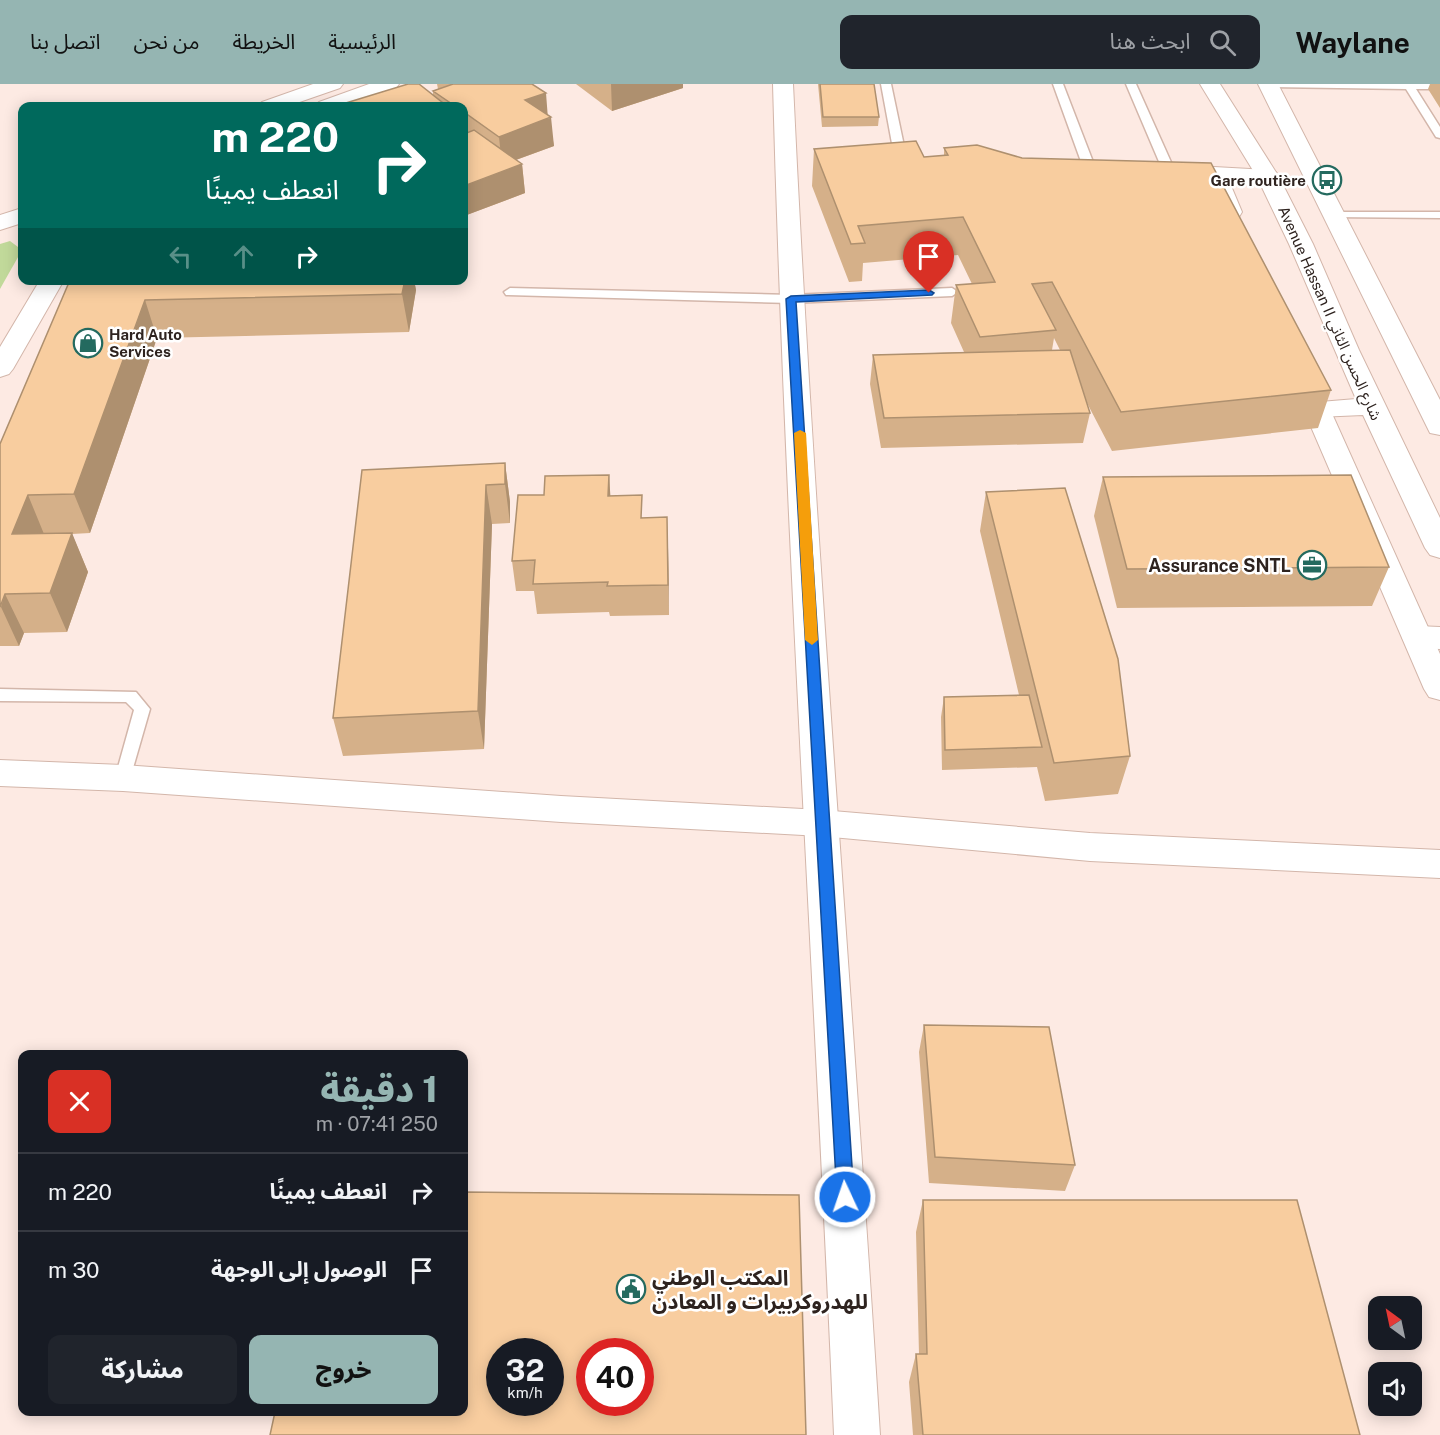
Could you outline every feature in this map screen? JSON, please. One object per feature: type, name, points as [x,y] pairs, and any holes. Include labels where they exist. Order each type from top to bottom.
[{"type":"street","points":[[280,102],[333,84]]},
{"type":"street","points":[[346,102],[366,98],[389,84]]},
{"type":"street","points":[[783,84],[791,299],[841,1125],[857,1435]]},
{"type":"street","name":"Avenue Hassan II شارع الحسن الثاني","points":[[1210,84],[1268,177],[1301,244],[1372,406],[1440,548]]},
{"type":"street","points":[[1268,84],[1440,426]]},
{"type":"street","points":[[1242,238],[1209,174],[1268,177]]},
{"type":"street","points":[[0,200],[18,193]]},
{"type":"street","points":[[0,223],[18,216]]},
{"type":"street","points":[[0,369],[49,285]]},
{"type":"street","points":[[1293,356],[1429,638],[1440,689]]},
{"type":"street","points":[[1317,409],[1372,406]]},
{"type":"street","points":[[0,773],[123,778],[549,809],[821,824],[1090,847],[1440,864]]},
{"type":"lane","points":[[886,84],[903,166],[913,166]]},
{"type":"lane","points":[[1058,84],[1089,167]]},
{"type":"lane","points":[[1131,84],[1168,171]]},
{"type":"lane","points":[[1268,84],[1440,86]]},
{"type":"lane","points":[[1409,86],[1440,135]]},
{"type":"lane","points":[[1335,215],[1440,214]]},
{"type":"lane","points":[[510,292],[791,299],[952,292]]},
{"type":"lane","points":[[0,695],[130,696],[142,709],[123,778]]},
{"type":"green space","points":[[10,241],[18,247],[18,257],[0,289],[0,244]]},
{"type":"building","points":[[408,84],[419,84],[442,102],[349,102]]},
{"type":"building","points":[[453,84],[532,84],[546,93],[525,100],[551,117],[499,137],[468,115],[468,102],[449,102],[433,91]]},
{"type":"building","points":[[820,84],[874,84],[879,117],[823,117]]},
{"type":"building","points":[[474,130],[522,164],[468,184],[468,132]]},
{"type":"building","points":[[916,141],[924,157],[948,155],[944,148],[977,145],[1022,158],[1211,163],[1331,390],[1121,412],[1052,282],[1032,284],[1056,330],[980,337],[956,285],[995,282],[963,217],[858,226],[865,243],[851,244],[814,149]]},
{"type":"building","points":[[68,285],[404,285],[402,294],[145,300],[74,494],[28,495],[12,534],[72,533],[50,593],[5,594],[0,607],[0,444]]},
{"type":"building","points":[[1070,350],[1090,413],[884,418],[873,355]]},
{"type":"building","points":[[505,463],[505,484],[486,485],[478,711],[333,718],[362,470]]},
{"type":"building","points":[[609,475],[608,496],[642,495],[641,518],[667,517],[668,585],[607,586],[608,582],[533,584],[535,560],[512,561],[518,495],[544,495],[545,476]]},
{"type":"building","points":[[1351,475],[1389,567],[1127,569],[1103,477]]},
{"type":"building","points":[[1065,488],[1118,659],[1130,756],[1054,763],[986,492]]},
{"type":"building","points":[[1029,695],[1042,747],[945,750],[944,697]]},
{"type":"building","points":[[924,1025],[1049,1027],[1075,1165],[935,1157]]},
{"type":"building","name":"المكتب الوطني للهدروكربيرات و المعادن","points":[[468,1192],[799,1195],[806,1435],[270,1435],[274,1416],[468,1416]]},
{"type":"building","points":[[923,1200],[1297,1200],[1360,1435],[923,1435],[916,1354],[927,1354]]},
{"type":"slow traffic","points":[[800,433],[812,640]]},
{"type":"place","name":"Gare routière","points":[[1327,180]]},
{"type":"place","name":"Hard Auto Services","points":[[88,343]]},
{"type":"place","name":"Assurance SNTL","points":[[1312,565]]},
{"type":"place","name":"المكتب الوطني للهدروكربيرات و المعادن","points":[[631,1289]]},
{"type":"route","points":[[845,1197],[791,299],[929,293]]}]
